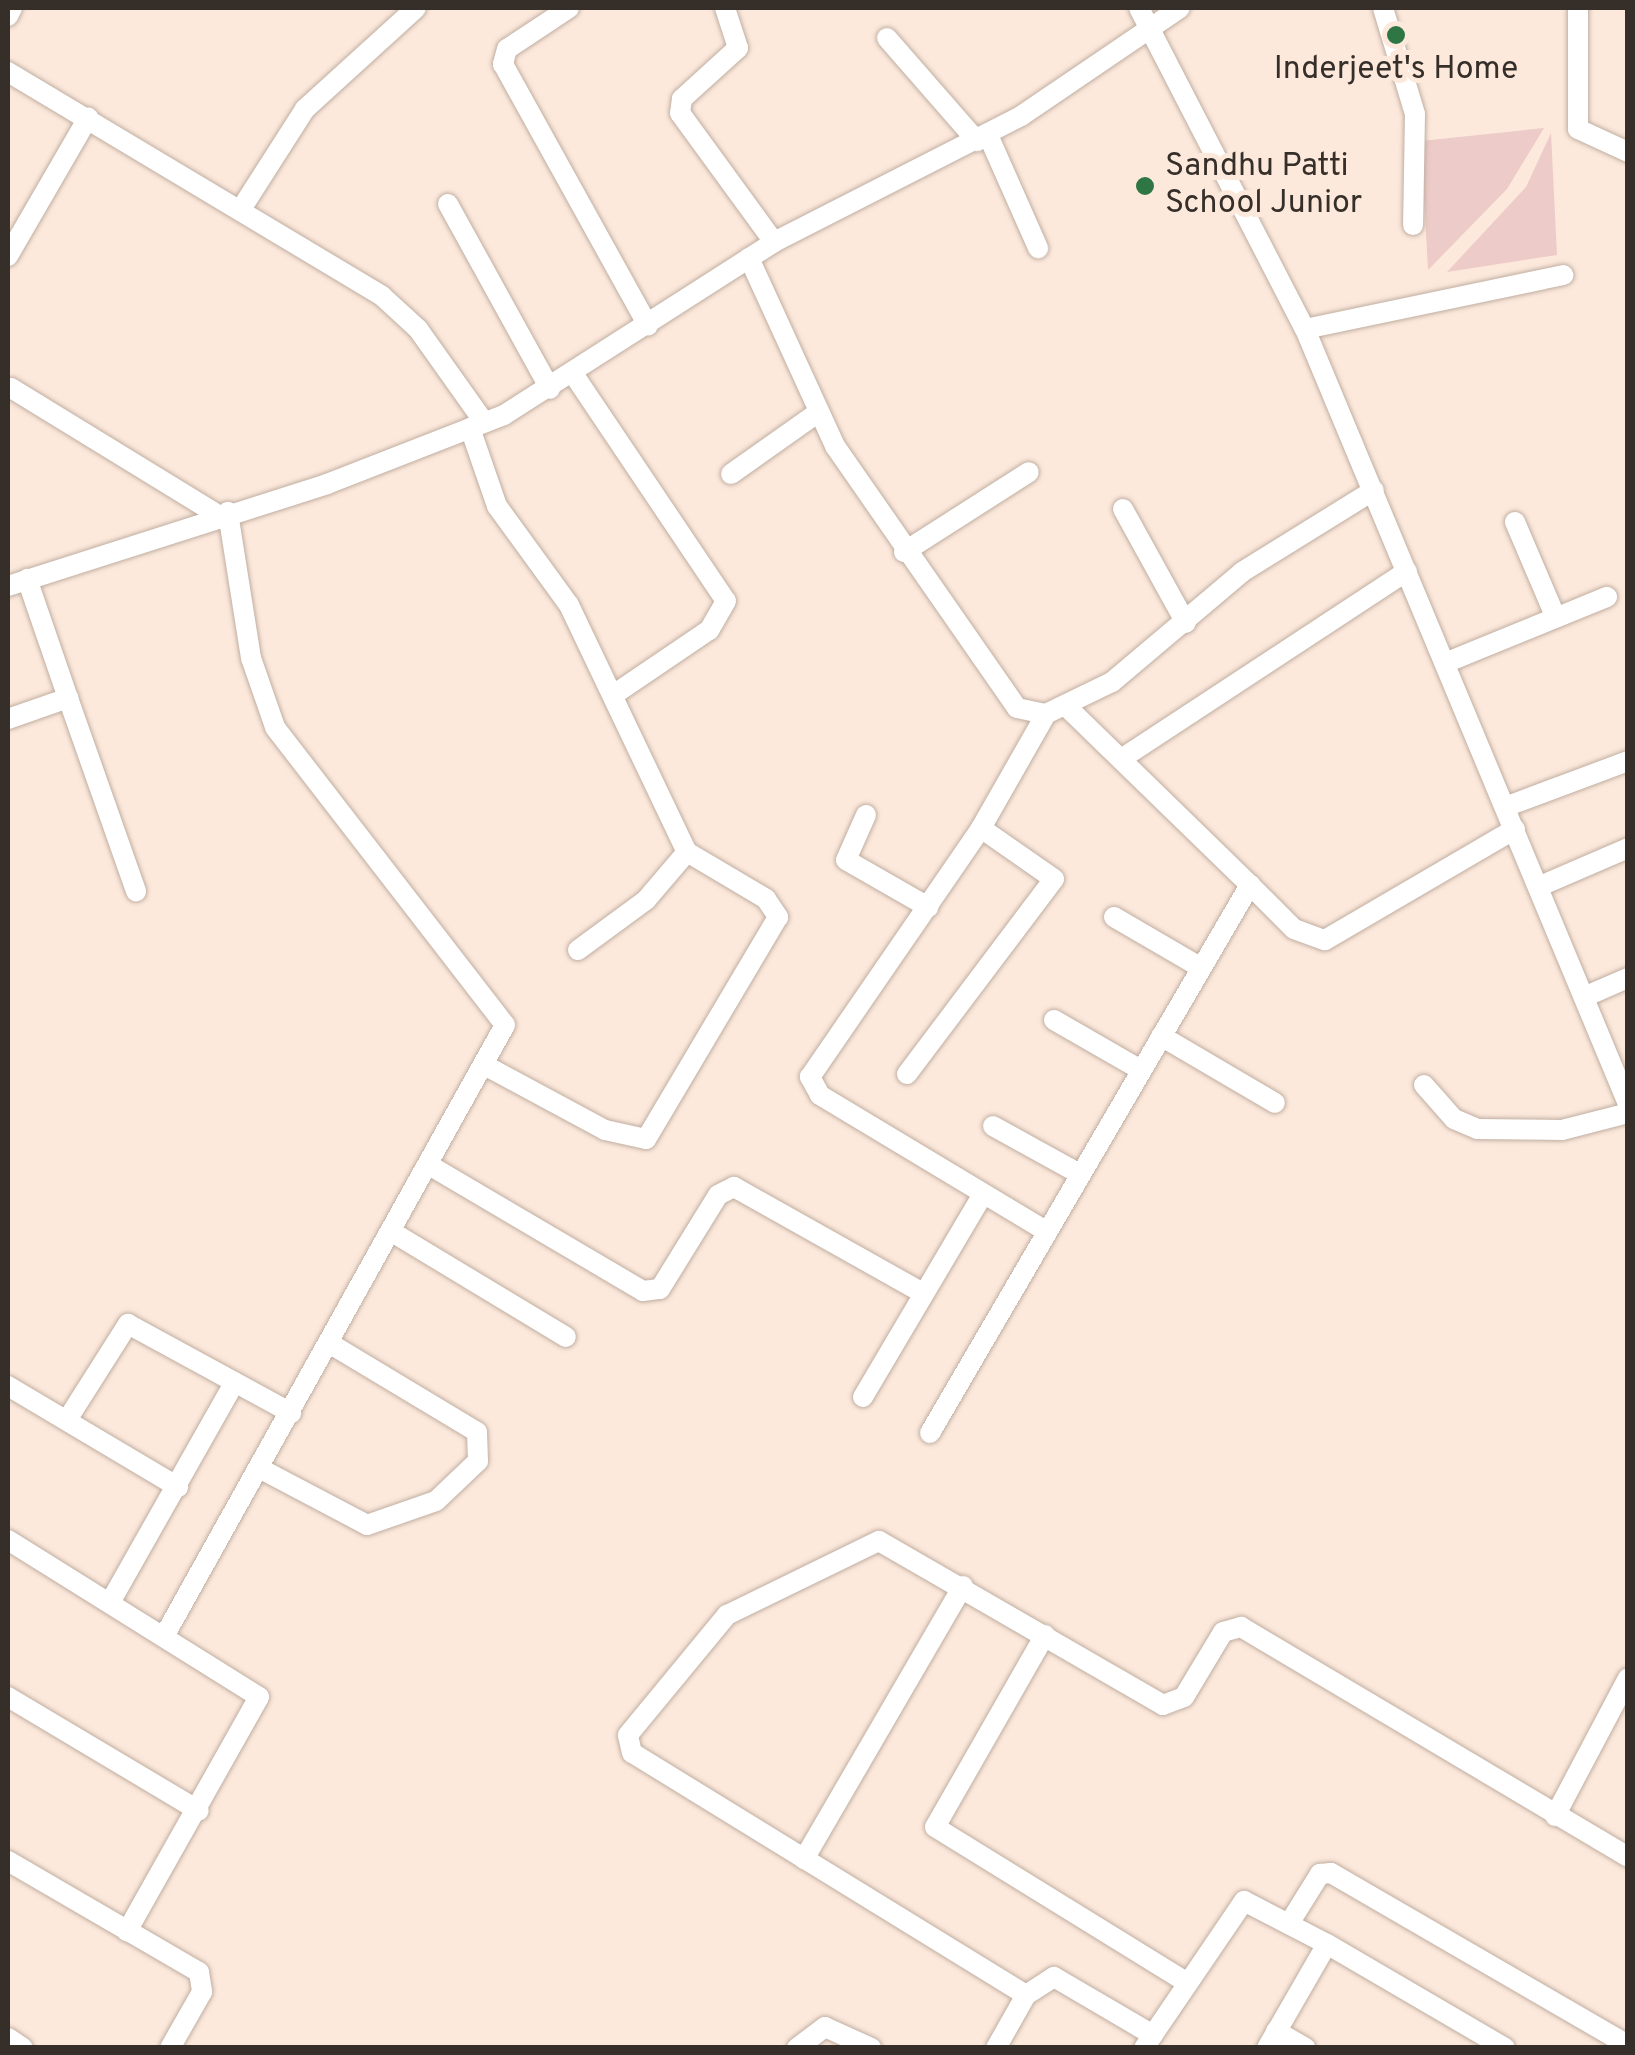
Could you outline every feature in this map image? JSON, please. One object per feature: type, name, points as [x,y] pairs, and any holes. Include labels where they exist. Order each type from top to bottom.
[{"type":"street","points":[[8,16],[12,8]]},
{"type":"street","points":[[243,206],[305,109],[416,8]]},
{"type":"street","points":[[569,8],[507,49],[503,64],[648,326]]},
{"type":"street","points":[[725,8],[738,48],[682,99],[680,112],[774,242]]},
{"type":"street","points":[[136,891],[68,698],[17,583],[477,425],[550,389],[774,242],[982,138],[1144,17],[1180,8]]},
{"type":"street","points":[[1383,8],[1415,114],[1413,225]]},
{"type":"street","points":[[1578,8],[1578,130],[1627,153]]},
{"type":"street","points":[[1144,17],[1306,329],[1584,997],[1621,1069],[1628,1104]]},
{"type":"street","points":[[887,38],[982,138],[1038,248]]},
{"type":"street","points":[[8,72],[243,206],[398,309],[477,425],[497,506],[569,605],[615,694],[687,852],[772,904],[778,923],[656,1130],[641,1141],[622,1137],[486,1066]]},
{"type":"street","points":[[8,256],[88,118]]},
{"type":"street","points":[[448,204],[550,389]]},
{"type":"street","points":[[748,258],[817,414],[904,552],[1006,698],[1046,714],[1068,708],[1186,623],[1242,572],[1374,490]]},
{"type":"street","points":[[1306,329],[1563,275]]},
{"type":"street","points":[[574,375],[726,601],[709,630],[615,694]]},
{"type":"street","points":[[11,388],[223,514],[270,715],[502,1016],[504,1033],[166,1633]]},
{"type":"street","points":[[732,474],[817,414]]},
{"type":"street","points":[[904,552],[1029,472]]},
{"type":"street","points":[[1123,509],[1186,623]]},
{"type":"street","points":[[1515,522],[1556,618]]},
{"type":"street","points":[[1120,759],[1407,571]]},
{"type":"street","points":[[1445,663],[1607,597]]},
{"type":"street","points":[[8,719],[68,698]]},
{"type":"street","points":[[1068,708],[1294,929],[1325,940],[1514,829]]},
{"type":"street","points":[[1046,714],[981,828],[810,1077],[820,1095],[1046,1232]]},
{"type":"street","points":[[1506,806],[1628,760]]},
{"type":"street","points":[[866,815],[846,860],[928,907]]},
{"type":"street","points":[[907,1074],[1054,879],[981,828]]},
{"type":"street","points":[[1538,887],[1628,848]]},
{"type":"street","points":[[578,950],[646,900],[687,852]]},
{"type":"street","points":[[930,1433],[1250,885]]},
{"type":"street","points":[[1114,917],[1200,967]]},
{"type":"street","points":[[1584,997],[1628,978]]},
{"type":"street","points":[[1054,1020],[1142,1070]]},
{"type":"street","points":[[1161,1036],[1275,1103]]},
{"type":"street","points":[[1424,1085],[1454,1119],[1477,1129],[1562,1130],[1628,1113]]},
{"type":"street","points":[[993,1126],[1080,1174]]},
{"type":"street","points":[[429,1164],[643,1291],[660,1289],[718,1195],[734,1187],[922,1294]]},
{"type":"street","points":[[863,1397],[982,1196]]},
{"type":"street","points":[[392,1232],[566,1337]]},
{"type":"street","points":[[67,1420],[128,1324],[291,1413]]},
{"type":"street","points":[[259,1468],[367,1525],[436,1502],[478,1462],[477,1432],[330,1343]]},
{"type":"street","points":[[112,1599],[235,1382]]},
{"type":"street","points":[[8,1386],[178,1487]]},
{"type":"street","points":[[8,1540],[166,1633],[260,1702],[127,1931]]},
{"type":"street","points":[[1026,1994],[632,1753],[628,1735],[711,1628],[871,1543],[886,1542],[1171,1706],[1223,1632],[1241,1627],[1628,1857]]},
{"type":"street","points":[[804,1859],[963,1586]]},
{"type":"street","points":[[1045,1635],[935,1828],[1188,1982]]},
{"type":"street","points":[[1555,1816],[1628,1678]]},
{"type":"street","points":[[8,1697],[199,1811]]},
{"type":"street","points":[[8,1861],[202,1975],[202,1992],[170,2048]]},
{"type":"street","points":[[1290,1922],[1320,1874],[1330,1873],[1628,2045]]},
{"type":"street","points":[[996,2048],[1026,1994],[1054,1977],[1149,2041],[1244,1901],[1290,1922],[1505,2048]]},
{"type":"street","points":[[1304,2048],[1271,2040],[1327,1944]]},
{"type":"street","points":[[797,2048],[824,2026],[871,2048]]},
{"type":"street","points":[[8,2038],[23,2048]]},
{"type":"shaded area","points":[[1544,128],[1507,189],[1428,270],[1421,141]]},
{"type":"shaded area","points":[[1551,133],[1557,255],[1447,272],[1526,187]]},
{"type":"place","name":"Inderjeet's Home","points":[[1396,35]]},
{"type":"place","name":"Sandhu Patti School Junior","points":[[1145,186]]}]
